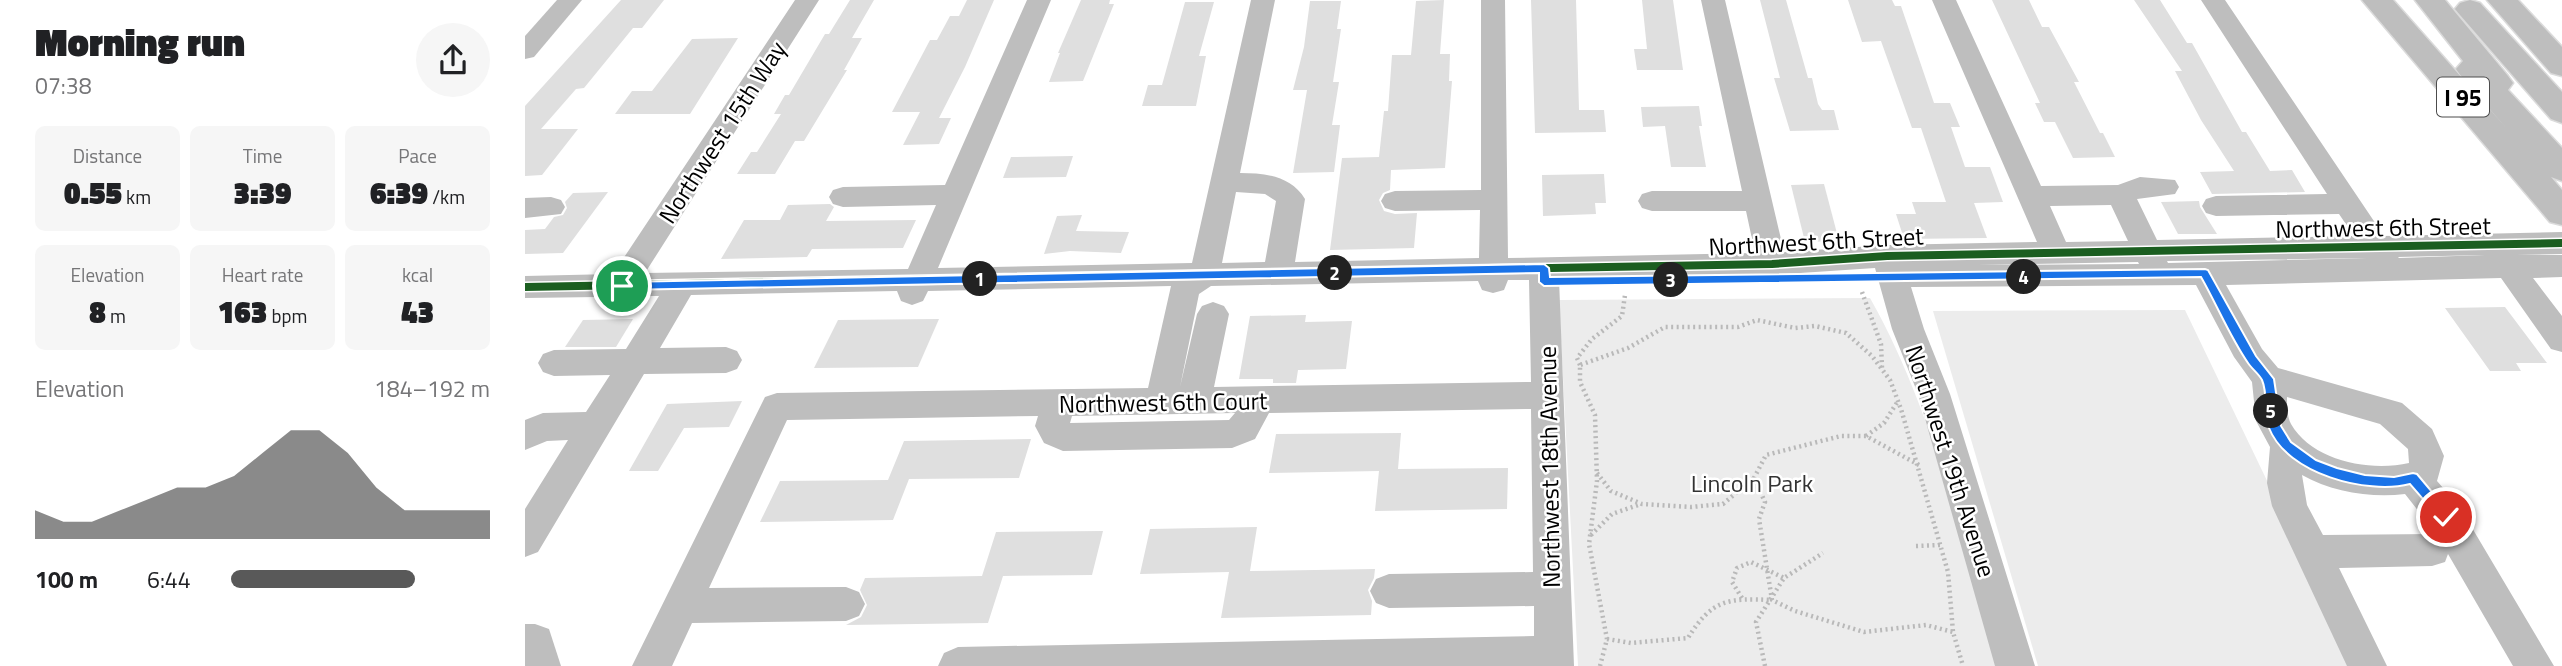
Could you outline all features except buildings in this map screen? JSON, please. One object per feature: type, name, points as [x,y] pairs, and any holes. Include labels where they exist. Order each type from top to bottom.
[{"type":"highway","name":"I 95","points":[[2377,0],[2557,192]]},
{"type":"highway","points":[[2409,0],[2539,142]]},
{"type":"highway","points":[[2430,0],[2481,60],[2539,142],[2557,192]]},
{"type":"highway","points":[[2462,0],[2562,112]]},
{"type":"highway","points":[[2473,0],[2562,100]]},
{"type":"highway","points":[[2502,0],[2562,66]]},
{"type":"highway","points":[[2526,0],[2562,46]]},
{"type":"street","points":[[525,51],[570,0]]},
{"type":"street","name":"Northwest 15th Way","points":[[617,292],[807,0]]},
{"type":"street","points":[[915,287],[1039,0]]},
{"type":"street","points":[[1161,402],[1224,183],[1263,0]]},
{"type":"street","points":[[1493,0],[1493,276]]},
{"type":"street","points":[[1713,0],[1772,264]]},
{"type":"street","points":[[1944,0],[2056,252]]},
{"type":"street","points":[[2213,0],[2383,257]]},
{"type":"street","points":[[1224,183],[1263,183],[1286,192],[1291,199],[1278,274]]},
{"type":"street","points":[[2031,197],[2121,195],[2140,187],[2165,187]]},
{"type":"street","points":[[843,197],[955,195]]},
{"type":"street","points":[[2121,195],[2153,262]]},
{"type":"street","points":[[1395,201],[1495,200]]},
{"type":"street","points":[[1652,201],[1758,201]]},
{"type":"street","points":[[2216,206],[2348,204]]},
{"type":"street","name":"Northwest 6th Street","points":[[525,300],[617,292],[2500,255],[2562,243]]},
{"type":"street","name":"Northwest 6th Street","points":[[1544,275],[1772,264],[1890,266],[2056,252],[2153,262],[2205,273],[2383,257]]},
{"type":"street","points":[[2500,255],[2562,340]]},
{"type":"street","name":"Northwest 6th Street","points":[[2500,255],[2562,266]]},
{"type":"street","name":"Northwest 19th Avenue","points":[[1890,266],[1908,330],[1934,394],[2015,666]]},
{"type":"street","points":[[2205,273],[2252,359],[2268,379],[2275,427],[2287,446],[2312,463],[2365,481],[2394,483],[2422,475],[2427,466],[2424,445],[2405,423],[2391,414],[2268,379]]},
{"type":"street","name":"Northwest 6th Street","points":[[1195,282],[1278,274],[1493,276]]},
{"type":"street","name":"Northwest 18th Avenue","points":[[1544,275],[1554,660]]},
{"type":"street","name":"Northwest 6th Street","points":[[525,287],[617,292]]},
{"type":"street","points":[[525,541],[678,291]]},
{"type":"street","points":[[1195,401],[1213,314]]},
{"type":"street","points":[[554,363],[726,360]]},
{"type":"street","name":"Northwest 6th Court","points":[[680,606],[777,407],[1548,395]]},
{"type":"street","points":[[1059,404],[1052,426],[1056,433],[1063,437],[1232,434],[1243,430],[1251,422],[1255,400]]},
{"type":"street","points":[[525,436],[543,427],[594,426]]},
{"type":"street","points":[[2287,446],[2284,483],[2290,506],[2367,666]]},
{"type":"street","points":[[2413,478],[2446,517],[2534,666]]},
{"type":"street","points":[[2311,552],[2432,550]]},
{"type":"street","points":[[1389,591],[1552,589]]},
{"type":"street","points":[[652,666],[680,606],[846,604]]},
{"type":"street","points":[[525,642],[535,642],[541,666]]},
{"type":"street","points":[[958,666],[1554,660]]},
{"type":"path","points":[[1862,291],[1881,344],[1882,369]]},
{"type":"path","points":[[1600,666],[1607,639],[1590,536],[1597,473],[1595,415],[1580,382],[1580,365],[1577,358],[1593,336],[1622,316],[1625,295]]},
{"type":"path","points":[[1580,365],[1628,348],[1665,327],[1738,327],[1757,320],[1846,333],[1872,356],[1882,369],[1890,380],[1898,401],[1948,572],[1953,632],[1963,666]]},
{"type":"path","points":[[1866,436],[1884,423],[1898,401]]},
{"type":"path","points":[[1590,536],[1597,524],[1618,509],[1641,504],[1691,507],[1723,504],[1754,478],[1766,456],[1841,436],[1866,436],[1919,466]]},
{"type":"path","points":[[1597,473],[1611,491],[1641,504]]},
{"type":"path","points":[[1754,478],[1765,502],[1759,519],[1772,600]]},
{"type":"path","points":[[1916,546],[1941,545]]},
{"type":"path","points":[[1765,666],[1756,622],[1784,578],[1823,553]]},
{"type":"path","points":[[1742,598],[1732,582],[1737,568],[1751,562],[1784,578]]},
{"type":"path","points":[[1607,639],[1631,643],[1688,638],[1702,614],[1719,602],[1742,598],[1772,600],[1795,611],[1864,632],[1926,625],[1953,632]]},
{"type":"green space","name":"Lincoln Park","points":[[1870,298],[1912,386],[1929,431],[1997,666],[1578,666],[1559,300]]},
{"type":"green space","points":[[2185,310],[2356,666],[2038,666],[1933,311]]},
{"type":"cycle path","points":[[525,287],[1772,264],[1887,256],[2562,243]]},
{"type":"route","points":[[622,286],[1544,268],[1544,282],[1893,276],[2066,277],[2205,273],[2252,359],[2268,379],[2275,427],[2287,446],[2312,463],[2365,481],[2394,483],[2413,478],[2446,517]]}]
